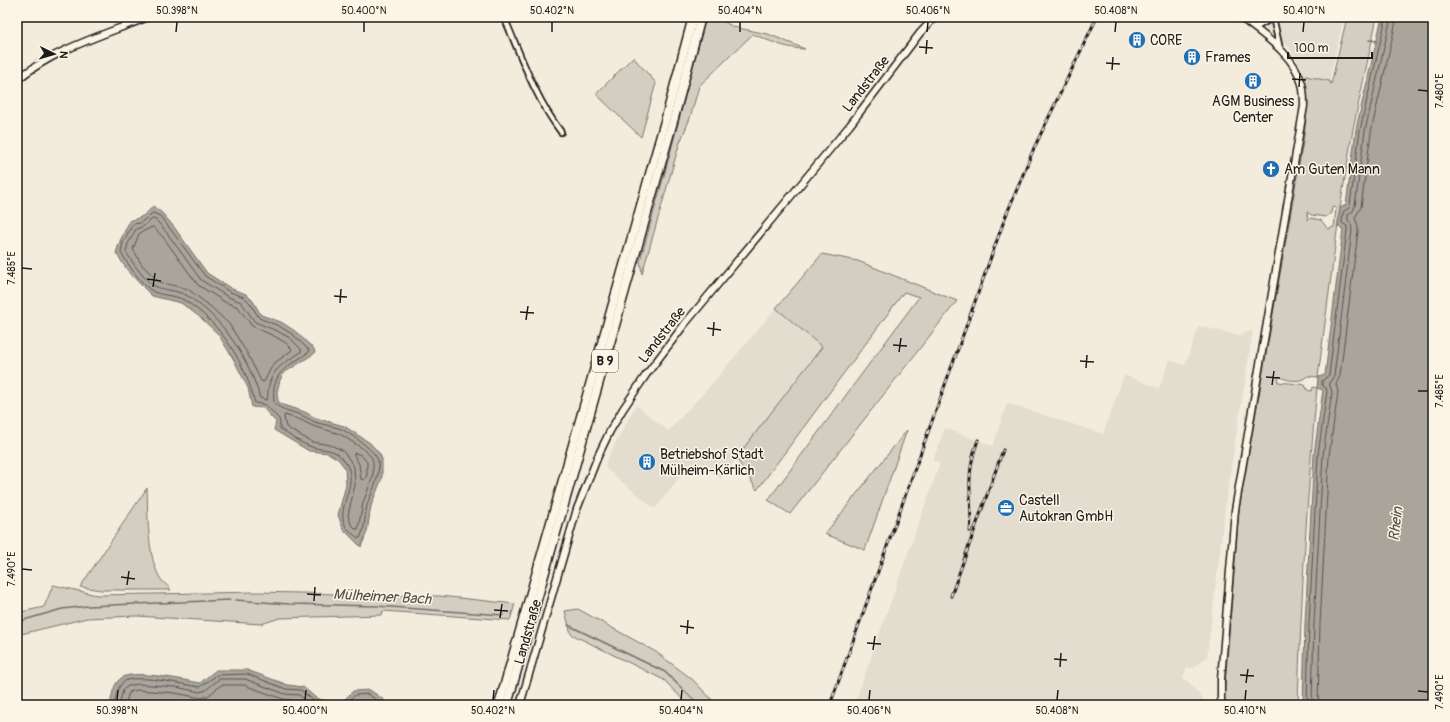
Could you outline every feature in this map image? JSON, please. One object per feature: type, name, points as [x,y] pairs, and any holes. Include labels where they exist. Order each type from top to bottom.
[{"type":"highway","name":"B 9","points":[[499,705],[693,17]]},
{"type":"highway","name":"B 9","points":[[507,705],[674,118],[701,17]]},
{"type":"street","points":[[17,80],[54,56],[148,17]]},
{"type":"street","points":[[504,17],[540,100],[561,132]]},
{"type":"street","points":[[920,33],[930,17]]},
{"type":"street","points":[[920,33],[935,17]]},
{"type":"street","points":[[1221,705],[1221,678],[1235,510],[1304,106],[1304,94],[1295,68],[1280,49],[1240,17]]},
{"type":"street","points":[[1255,28],[1262,17]]},
{"type":"street","points":[[1255,28],[1267,21],[1270,17]]},
{"type":"street","points":[[1273,17],[1280,49]]},
{"type":"street","name":"Landstraße","points":[[520,705],[577,509],[598,456],[615,423],[642,380],[668,346],[850,124],[920,33]]},
{"type":"shaded area","points":[[706,17],[717,17],[733,27],[768,34],[805,49],[785,46],[753,34],[699,86],[690,118],[679,145],[642,274],[640,261]]},
{"type":"shaded area","points":[[1249,17],[1344,17],[1329,81],[1306,76],[1289,47]]},
{"type":"shaded area","points":[[1347,17],[1377,17],[1353,129],[1340,208],[1318,377],[1307,376],[1302,380],[1294,380],[1285,379],[1279,376],[1278,382],[1305,385],[1307,390],[1312,391],[1313,387],[1317,388],[1305,546],[1298,705],[1224,705],[1239,510],[1303,142],[1308,101],[1305,79],[1306,76],[1329,81],[1331,84]],"holes":[[[1332,207],[1336,208],[1334,227],[1328,229],[1321,220],[1311,218],[1307,220],[1308,212],[1311,215],[1326,217],[1331,213]]]},
{"type":"shaded area","points":[[633,57],[656,83],[641,137],[596,94]]},
{"type":"shaded area","points":[[822,254],[858,261],[957,301],[790,514],[768,500],[919,297],[904,292],[757,490],[736,458],[822,347],[776,308]]},
{"type":"shaded area","points":[[776,308],[822,347],[721,479],[701,464],[696,470],[689,465],[655,509],[605,468],[606,461],[636,405],[668,431],[703,394]]},
{"type":"shaded area","points":[[1199,326],[1238,335],[1253,330],[1226,500],[1207,657],[1193,668],[1187,667],[1183,679],[1189,682],[1208,705],[854,705],[940,463],[933,461],[945,428],[993,446],[1007,403],[1103,434],[1124,375],[1159,388],[1170,360],[1185,365]]},
{"type":"shaded area","points":[[907,430],[865,550],[825,534]]},
{"type":"shaded area","points":[[147,488],[150,547],[160,578],[171,590],[101,590],[80,587]]},
{"type":"shaded area","points":[[53,585],[97,595],[258,592],[440,596],[515,604],[510,620],[383,611],[382,615],[280,618],[261,624],[137,616],[87,618],[17,635],[17,613],[44,607]]},
{"type":"shaded area","points":[[578,609],[656,652],[692,679],[717,705],[688,705],[664,680],[571,634],[565,611]]},
{"type":"water","name":"Rhein","points":[[1382,17],[1433,17],[1433,705],[1303,705],[1305,623],[1314,454],[1323,390],[1317,388],[1318,377],[1325,375],[1343,229],[1338,227],[1340,208],[1346,205],[1356,129]]},
{"type":"water","points":[[153,206],[162,213],[174,227],[207,273],[232,289],[246,294],[253,301],[261,315],[281,322],[295,331],[314,349],[315,353],[284,373],[280,380],[277,392],[278,401],[283,405],[305,412],[316,418],[344,426],[370,443],[379,453],[382,459],[382,478],[371,506],[367,532],[361,547],[343,529],[338,515],[346,485],[345,468],[338,459],[328,453],[309,451],[274,430],[276,422],[263,408],[252,407],[248,388],[234,360],[218,334],[201,318],[181,303],[152,296],[130,274],[116,253],[130,220],[143,216]]},
{"type":"water","points":[[216,670],[247,670],[288,685],[303,687],[316,698],[329,702],[330,705],[110,705],[112,694],[117,682],[123,677],[129,675],[149,675],[200,683]]},
{"type":"water","points":[[370,690],[384,700],[387,705],[339,705],[353,691]]},
{"type":"waterway","points":[[1369,40],[1377,41]]},
{"type":"waterway","name":"Mülheimer Bach","points":[[17,622],[62,609],[88,606],[230,600]]},
{"type":"waterway","name":"Mülheimer Bach","points":[[236,600],[289,604],[376,606],[503,615]]},
{"type":"waterway","name":"Mülheimer Bach","points":[[568,625],[665,672],[699,705]]},
{"type":"railway","points":[[830,705],[1005,218],[1034,148],[1097,17]]},
{"type":"railway","points":[[970,531],[971,471],[978,440]]},
{"type":"railway","points":[[951,596],[1003,450]]},
{"type":"place","name":"CORE","points":[[1137,40]]},
{"type":"place","name":"Frames","points":[[1192,57]]},
{"type":"place","name":"AGM Business Center","points":[[1253,81]]},
{"type":"place","name":"Am Guten Mann","points":[[1271,169]]},
{"type":"place","name":"Betriebshof Stadt Mülheim-Kärlich","points":[[647,462]]},
{"type":"place","name":"Castell Autokran GmbH","points":[[1006,508]]}]
